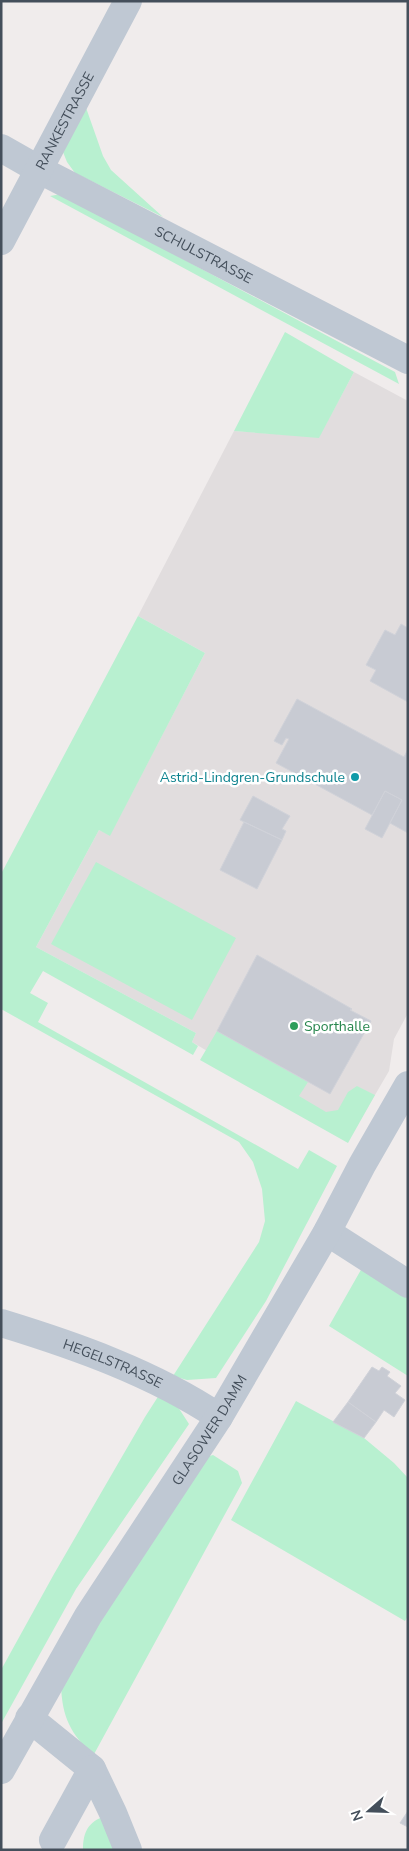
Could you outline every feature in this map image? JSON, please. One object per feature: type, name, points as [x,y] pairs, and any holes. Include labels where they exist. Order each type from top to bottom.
[{"type":"street","name":"RANKESTRASSE","points":[[1,241],[128,1]]},
{"type":"street","name":"SCHULSTRASSE","points":[[1,148],[38,169],[408,360]]},
{"type":"street","name":"GLASOWER DAMM","points":[[1,1770],[88,1616],[219,1416],[327,1232],[362,1165],[408,1085]]},
{"type":"street","points":[[327,1232],[408,1284]]},
{"type":"street","name":"HEGELSTRASSE","points":[[1,1323],[66,1343],[166,1385],[219,1416]]},
{"type":"street","points":[[29,1718],[92,1769],[128,1850]]},
{"type":"street","points":[[53,1840],[92,1769]]},
{"type":"shaded area","points":[[354,372],[408,401],[408,1013],[394,1039],[389,1071],[351,1136],[192,1042],[196,1033],[36,947],[99,830],[110,835],[205,653],[138,616],[234,431],[319,437]]},
{"type":"green space","points":[[84,102],[103,156],[111,170],[163,217],[75,173],[67,162],[61,147]]},
{"type":"green space","points":[[61,194],[395,372],[399,384],[50,196]]},
{"type":"green space","points":[[285,332],[354,372],[319,438],[234,431]]},
{"type":"green space","points":[[138,616],[205,653],[110,836],[99,830],[36,947],[196,1033],[192,1042],[198,1046],[193,1055],[43,971],[30,993],[48,1003],[38,1022],[298,1169],[309,1150],[337,1166],[266,1301],[216,1378],[187,1380],[173,1376],[259,1242],[265,1221],[262,1189],[253,1162],[239,1142],[1,1009],[1,874]]},
{"type":"green space","points":[[96,862],[236,938],[192,1020],[51,944]]},
{"type":"green space","points":[[217,1031],[308,1082],[299,1096],[326,1112],[338,1110],[348,1092],[357,1086],[375,1095],[348,1143],[200,1060]]},
{"type":"green space","points":[[362,1268],[408,1298],[408,1376],[329,1326]]},
{"type":"green space","points":[[161,1392],[178,1407],[189,1424],[76,1589],[1,1724],[1,1670],[54,1574]]},
{"type":"green space","points":[[296,1401],[364,1438],[394,1463],[408,1478],[408,1616],[405,1621],[231,1520]]},
{"type":"green space","points":[[213,1455],[238,1471],[242,1483],[93,1756],[73,1732],[69,1724],[63,1707],[61,1685],[128,1575],[206,1457]]},
{"type":"green space","points":[[105,1816],[120,1850],[83,1850],[85,1833],[88,1828],[94,1821]]},
{"type":"building","points":[[401,624],[408,628],[408,702],[370,681],[376,670],[366,665],[385,630],[395,635]]},
{"type":"building","name":"Astrid-Lindgren-Grundschule","points":[[297,699],[404,757],[408,749],[408,833],[390,823],[402,800],[385,791],[372,815],[276,763],[289,739],[286,738],[282,745],[274,741]]},
{"type":"building","points":[[385,791],[402,800],[382,838],[365,829]]},
{"type":"building","points":[[253,796],[290,816],[282,829],[286,831],[282,840],[240,820]]},
{"type":"building","points":[[244,822],[282,840],[257,889],[220,870]]},
{"type":"building","name":"Sporthalle","points":[[257,955],[371,1021],[330,1094],[217,1031]]},
{"type":"building","points":[[372,1367],[379,1371],[382,1367],[390,1372],[387,1376],[401,1386],[395,1393],[405,1400],[394,1417],[384,1410],[376,1422],[348,1402]]},
{"type":"building","points":[[348,1402],[376,1422],[364,1438],[333,1422]]},
{"type":"building","points":[[408,1811],[408,1827],[400,1823]]},
{"type":"place","name":"Astrid-Lindgren-Grundschule","points":[[355,777]]},
{"type":"place","name":"Sporthalle","points":[[294,1026]]}]
